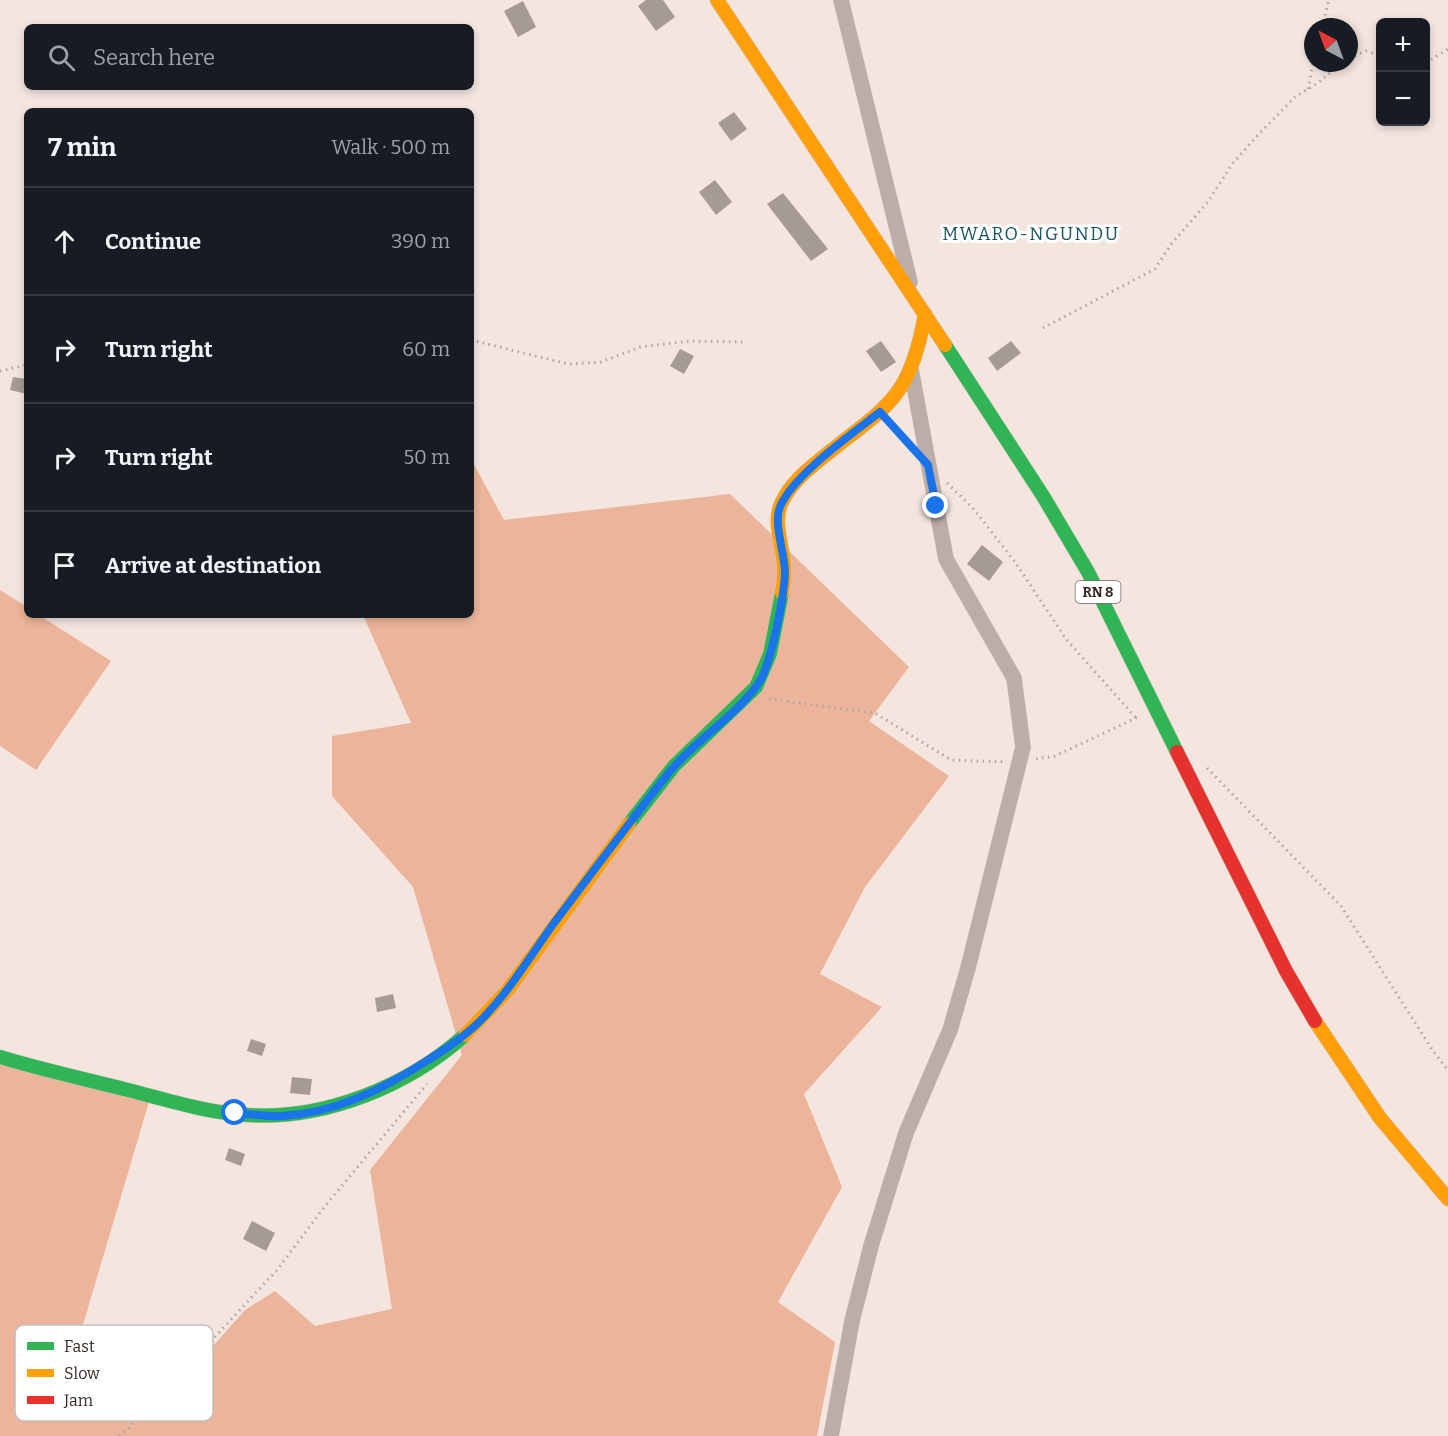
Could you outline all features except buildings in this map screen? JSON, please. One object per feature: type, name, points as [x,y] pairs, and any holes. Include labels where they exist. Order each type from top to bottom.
[{"type":"main road","name":"RN 8","points":[[717,0],[925,314],[1043,496],[1088,572],[1128,649],[1163,727],[1313,1019],[1380,1120],[1448,1199]]},
{"type":"main road","points":[[0,1057],[186,1105],[235,1113],[282,1116],[333,1107],[382,1089],[449,1047],[481,1020],[510,987],[543,939],[670,770],[746,697],[761,679],[781,604],[785,573],[783,544],[777,520],[783,500],[830,452],[880,412],[906,382],[925,314]]},
{"type":"street","points":[[840,0],[913,297]]},
{"type":"street","points":[[831,1436],[852,1321],[872,1246],[906,1133],[950,1030],[968,968],[1023,747],[1014,678],[946,560],[911,369]]},
{"type":"path","points":[[1324,18],[1329,0]]},
{"type":"path","points":[[1430,60],[1448,49]]},
{"type":"path","points":[[1358,54],[1366,51],[1376,55]]},
{"type":"path","points":[[1308,89],[1311,72]]},
{"type":"path","points":[[1042,327],[1155,269],[1172,243],[1207,203],[1233,163],[1295,97],[1330,72]]},
{"type":"path","points":[[474,341],[568,364],[602,362],[640,347],[690,341],[747,342]]},
{"type":"path","points":[[0,371],[24,366]]},
{"type":"path","points":[[880,412],[928,465],[972,507],[1015,562],[1066,639],[1136,718],[1163,727]]},
{"type":"path","points":[[746,697],[790,700],[843,711],[874,713],[951,760],[1019,763],[1055,756],[1136,718]]},
{"type":"path","points":[[1203,765],[1341,906],[1433,1052],[1448,1070]]},
{"type":"path","points":[[213,1339],[277,1270],[325,1206],[428,1083]]},
{"type":"path","points":[[119,1436],[131,1428],[134,1421]]},
{"type":"shaded area","points":[[474,465],[504,520],[730,494],[909,667],[869,721],[949,776],[865,887],[820,974],[882,1007],[804,1094],[842,1187],[778,1302],[835,1342],[817,1436],[0,1436],[0,1059],[149,1102],[83,1325],[15,1325],[15,1421],[213,1421],[213,1346],[245,1310],[275,1291],[315,1326],[392,1309],[370,1170],[462,1055],[413,887],[332,796],[332,736],[411,723],[364,618],[474,618]]},
{"type":"shaded area","points":[[0,590],[24,605],[24,618],[44,618],[111,661],[36,770],[0,746]]},
{"type":"traffic: fast","points":[[945,345],[1043,496],[1088,572],[1177,752]]},
{"type":"traffic: fast","points":[[629,824],[674,766],[756,687],[770,654],[782,593]]},
{"type":"traffic: fast","points":[[0,1057],[202,1109],[233,1114],[277,1115],[306,1112],[364,1096],[418,1070],[465,1035]]},
{"type":"traffic: slow","points":[[717,0],[945,345]]},
{"type":"traffic: slow","points":[[782,593],[784,569],[778,517],[782,502],[794,483],[805,472],[879,413],[892,399],[912,366],[925,314]]},
{"type":"traffic: slow","points":[[465,1035],[507,991],[629,824]]},
{"type":"traffic: slow","points":[[1315,1021],[1380,1118],[1448,1199]]},
{"type":"traffic: jam","points":[[1177,752],[1286,971],[1315,1021]]},
{"type":"district","name":"MWARO-NGUNDU","points":[[1031,234]]},
{"type":"route","points":[[235,1113],[282,1116],[333,1107],[382,1089],[449,1047],[481,1020],[510,987],[543,939],[670,770],[746,697],[761,679],[781,604],[785,573],[783,544],[777,520],[778,510],[795,485],[830,452],[880,412],[928,465],[936,506]]}]
